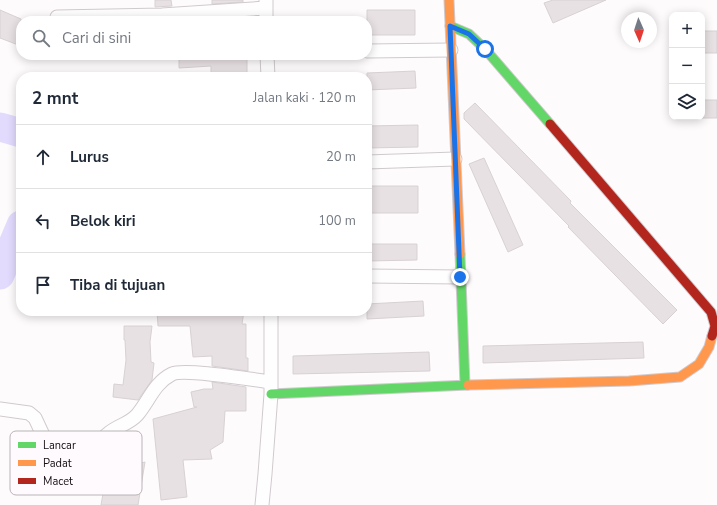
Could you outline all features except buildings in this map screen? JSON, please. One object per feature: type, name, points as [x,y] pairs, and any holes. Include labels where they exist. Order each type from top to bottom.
[{"type":"street","points":[[449,0],[465,385]]},
{"type":"street","points":[[110,16],[266,10]]},
{"type":"street","points":[[112,431],[136,416],[156,386],[171,374],[185,372],[201,373],[271,388],[465,385],[629,381],[680,377],[699,364],[709,347],[715,326],[711,312],[485,49],[469,34],[450,26]]},
{"type":"street","points":[[372,51],[451,50]]},
{"type":"street","points":[[267,60],[268,72]]},
{"type":"street","points":[[372,162],[455,159]]},
{"type":"street","points":[[372,276],[460,277]]},
{"type":"street","points":[[262,505],[271,388],[271,316]]},
{"type":"street","points":[[0,409],[29,413],[35,418],[41,431]]},
{"type":"waterway","points":[[0,127],[16,132]]},
{"type":"waterway","points":[[0,275],[16,237]]},
{"type":"traffic: fast","points":[[450,26],[469,34],[485,49],[550,124]]},
{"type":"traffic: fast","points":[[460,254],[465,385]]},
{"type":"traffic: fast","points":[[271,394],[468,385]]},
{"type":"traffic: slow","points":[[449,0],[460,254]]},
{"type":"traffic: slow","points":[[468,385],[629,381],[680,377],[699,364],[709,347],[712,336]]},
{"type":"traffic: jam","points":[[550,124],[711,312],[715,326],[712,336]]},
{"type":"route","points":[[460,277],[450,26],[469,34],[485,49]]}]
